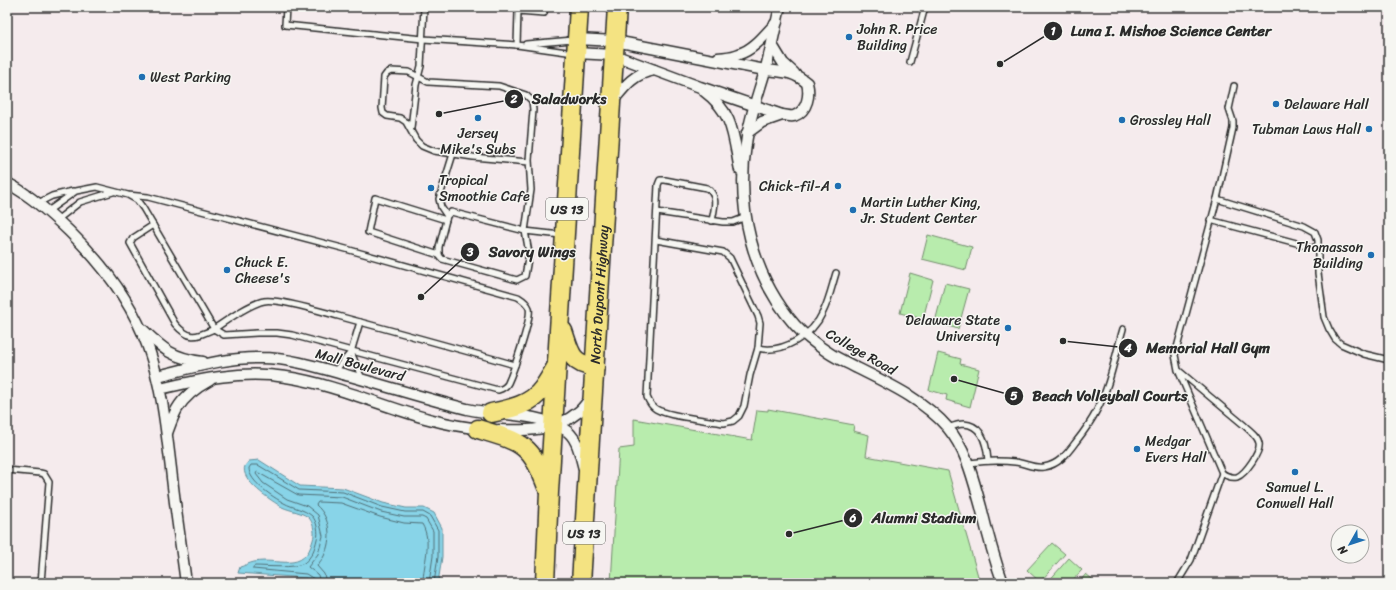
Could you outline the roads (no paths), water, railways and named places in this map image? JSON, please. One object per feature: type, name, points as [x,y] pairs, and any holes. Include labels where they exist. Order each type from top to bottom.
[{"type":"highway","name":"US 13","points":[[545,583],[549,492],[579,7]]},
{"type":"highway","name":"North Dupont Highway","points":[[581,583],[617,7]]},
{"type":"highway","points":[[560,320],[570,353],[580,364],[595,367]]},
{"type":"highway","points":[[491,413],[512,408],[529,401],[542,389],[557,364]]},
{"type":"highway","points":[[478,429],[509,438],[530,452],[538,463],[549,492]]},
{"type":"street","points":[[755,105],[766,70],[780,7]]},
{"type":"street","points":[[711,59],[739,54],[748,50],[757,43],[777,22]]},
{"type":"street","points":[[576,46],[615,48],[654,70],[782,115],[796,115],[802,111],[806,104],[808,98],[807,83],[783,63],[772,45]]},
{"type":"street","points":[[576,46],[615,48],[711,59],[766,70],[796,74]]},
{"type":"street","points":[[611,103],[626,84],[635,77],[646,71],[654,70]]},
{"type":"street","points":[[700,87],[712,97],[726,114],[730,122],[742,183]]},
{"type":"street","name":"College Road","points":[[755,105],[748,133],[742,183],[746,217],[751,241],[764,277],[785,312],[805,334],[833,355],[909,395],[928,409],[948,428],[959,444],[969,463],[1003,583]]},
{"type":"street","points":[[748,133],[762,122],[782,115]]},
{"type":"street","points":[[7,183],[38,203],[81,242],[102,266],[120,291],[139,326],[148,347],[160,389],[186,583]]},
{"type":"street","points":[[139,326],[159,345],[174,355],[187,360],[209,363]]},
{"type":"street","name":"Mall Boulevard","points":[[157,376],[231,359],[282,359],[458,406],[491,413],[534,418],[565,430],[573,438],[578,448],[587,483]]},
{"type":"street","points":[[160,389],[217,376],[249,374],[287,377],[340,390],[445,423],[478,429],[527,431],[566,421],[578,412],[593,395]]},
{"type":"street","points":[[166,435],[181,404],[201,385],[217,376]]},
{"type":"lane","points":[[286,7],[285,25],[422,39],[517,45],[576,46]]},
{"type":"lane","points":[[411,128],[416,85],[421,66],[424,7]]},
{"type":"lane","points":[[517,45],[518,11],[544,13],[544,7]]},
{"type":"lane","points":[[910,62],[925,7]]},
{"type":"lane","points":[[517,45],[576,46]]},
{"type":"lane","points":[[446,218],[375,198],[368,232],[439,255],[442,259],[517,280],[524,276],[529,253],[525,231],[531,190],[529,162],[533,110],[532,101],[526,95],[499,86],[428,82],[409,72],[391,71],[387,73],[384,78],[383,113],[387,116],[400,118],[406,122],[411,128],[416,140],[422,146],[434,151],[452,154],[529,162]]},
{"type":"lane","points":[[1178,370],[1256,436],[1259,442],[1259,447],[1256,455],[1242,473],[1237,476],[1228,477],[1222,473],[1178,370],[1176,355],[1177,345],[1210,220],[1217,199],[1233,128],[1234,121],[1229,109],[1234,86]]},
{"type":"lane","points":[[446,218],[439,199],[452,154]]},
{"type":"lane","points":[[656,240],[727,254],[758,316],[760,324],[758,348],[750,375],[744,406],[739,416],[733,421],[724,423],[669,414],[656,409],[650,404],[647,397],[658,185],[660,180],[708,188],[712,191],[715,196],[712,221]]},
{"type":"lane","points":[[38,203],[52,196],[97,187],[128,195],[148,197],[346,249],[518,297],[527,304],[529,313],[528,322],[515,365],[507,384],[498,390],[351,352],[292,335],[277,333],[224,335],[214,329],[137,200],[128,195]]},
{"type":"lane","points":[[48,211],[76,191]]},
{"type":"lane","points":[[57,220],[80,202],[114,192]]},
{"type":"lane","points":[[1217,199],[1311,229],[1315,232],[1318,237],[1318,272],[1324,317],[1328,329],[1341,344],[1364,354],[1389,360]]},
{"type":"lane","points":[[439,255],[439,247],[446,218],[451,212],[525,231],[565,236]]},
{"type":"lane","points":[[657,212],[723,222],[733,222],[746,217]]},
{"type":"lane","points":[[1210,220],[1319,249]]},
{"type":"lane","points":[[153,225],[133,238],[130,243],[175,324],[186,334],[191,336],[197,337],[214,329],[231,317],[265,300],[316,310],[515,365]]},
{"type":"lane","points":[[758,348],[766,350],[787,346],[812,328],[823,312],[836,273]]},
{"type":"lane","points":[[334,372],[351,352],[360,322]]},
{"type":"lane","points":[[969,463],[988,461],[1017,462],[1037,468],[1054,464],[1063,458],[1087,428],[1098,410],[1105,393],[1123,329]]},
{"type":"lane","points":[[351,352],[362,380]]},
{"type":"lane","points":[[948,428],[963,424],[977,429],[983,437],[987,449],[988,461]]},
{"type":"lane","points":[[7,470],[40,472],[44,474],[49,482],[40,583]]},
{"type":"lane","points":[[1177,583],[1191,560],[1222,473]]},
{"type":"water","points":[[259,460],[300,486],[343,488],[383,503],[406,508],[424,508],[434,513],[442,528],[442,557],[438,583],[313,583],[306,578],[238,573],[240,567],[254,562],[297,561],[303,558],[309,551],[314,538],[314,530],[310,519],[301,513],[282,507],[251,484],[244,472],[245,465],[249,461]]},
{"type":"place","name":"John R. Price Building","points":[[849,37]]},
{"type":"place","name":"Luna I. Mishoe Science Center","points":[[1000,64]]},
{"type":"place","name":"West Parking","points":[[142,77]]},
{"type":"place","name":"Delaware Hall","points":[[1276,104]]},
{"type":"place","name":"Saladworks","points":[[439,114]]},
{"type":"place","name":"Jersey Mike's Subs","points":[[478,118]]},
{"type":"place","name":"Grossley Hall","points":[[1122,120]]},
{"type":"place","name":"Tubman Laws Hall","points":[[1369,129]]},
{"type":"place","name":"Chick-fil-A","points":[[838,186]]},
{"type":"place","name":"Tropical Smoothie Cafe","points":[[431,188]]},
{"type":"place","name":"Martin Luther King, Jr. Student Center","points":[[853,210]]},
{"type":"place","name":"Thomasson Building","points":[[1371,255]]},
{"type":"place","name":"Chuck E. Cheese's","points":[[227,270]]},
{"type":"place","name":"Savory Wings","points":[[421,297]]},
{"type":"place","name":"Delaware State University","points":[[1008,328]]},
{"type":"place","name":"Memorial Hall Gym","points":[[1063,341]]},
{"type":"place","name":"Beach Volleyball Courts","points":[[954,379]]},
{"type":"place","name":"Medgar Evers Hall","points":[[1137,449]]},
{"type":"place","name":"Samuel L. Conwell Hall","points":[[1295,472]]},
{"type":"place","name":"Alumni Stadium","points":[[789,534]]}]
